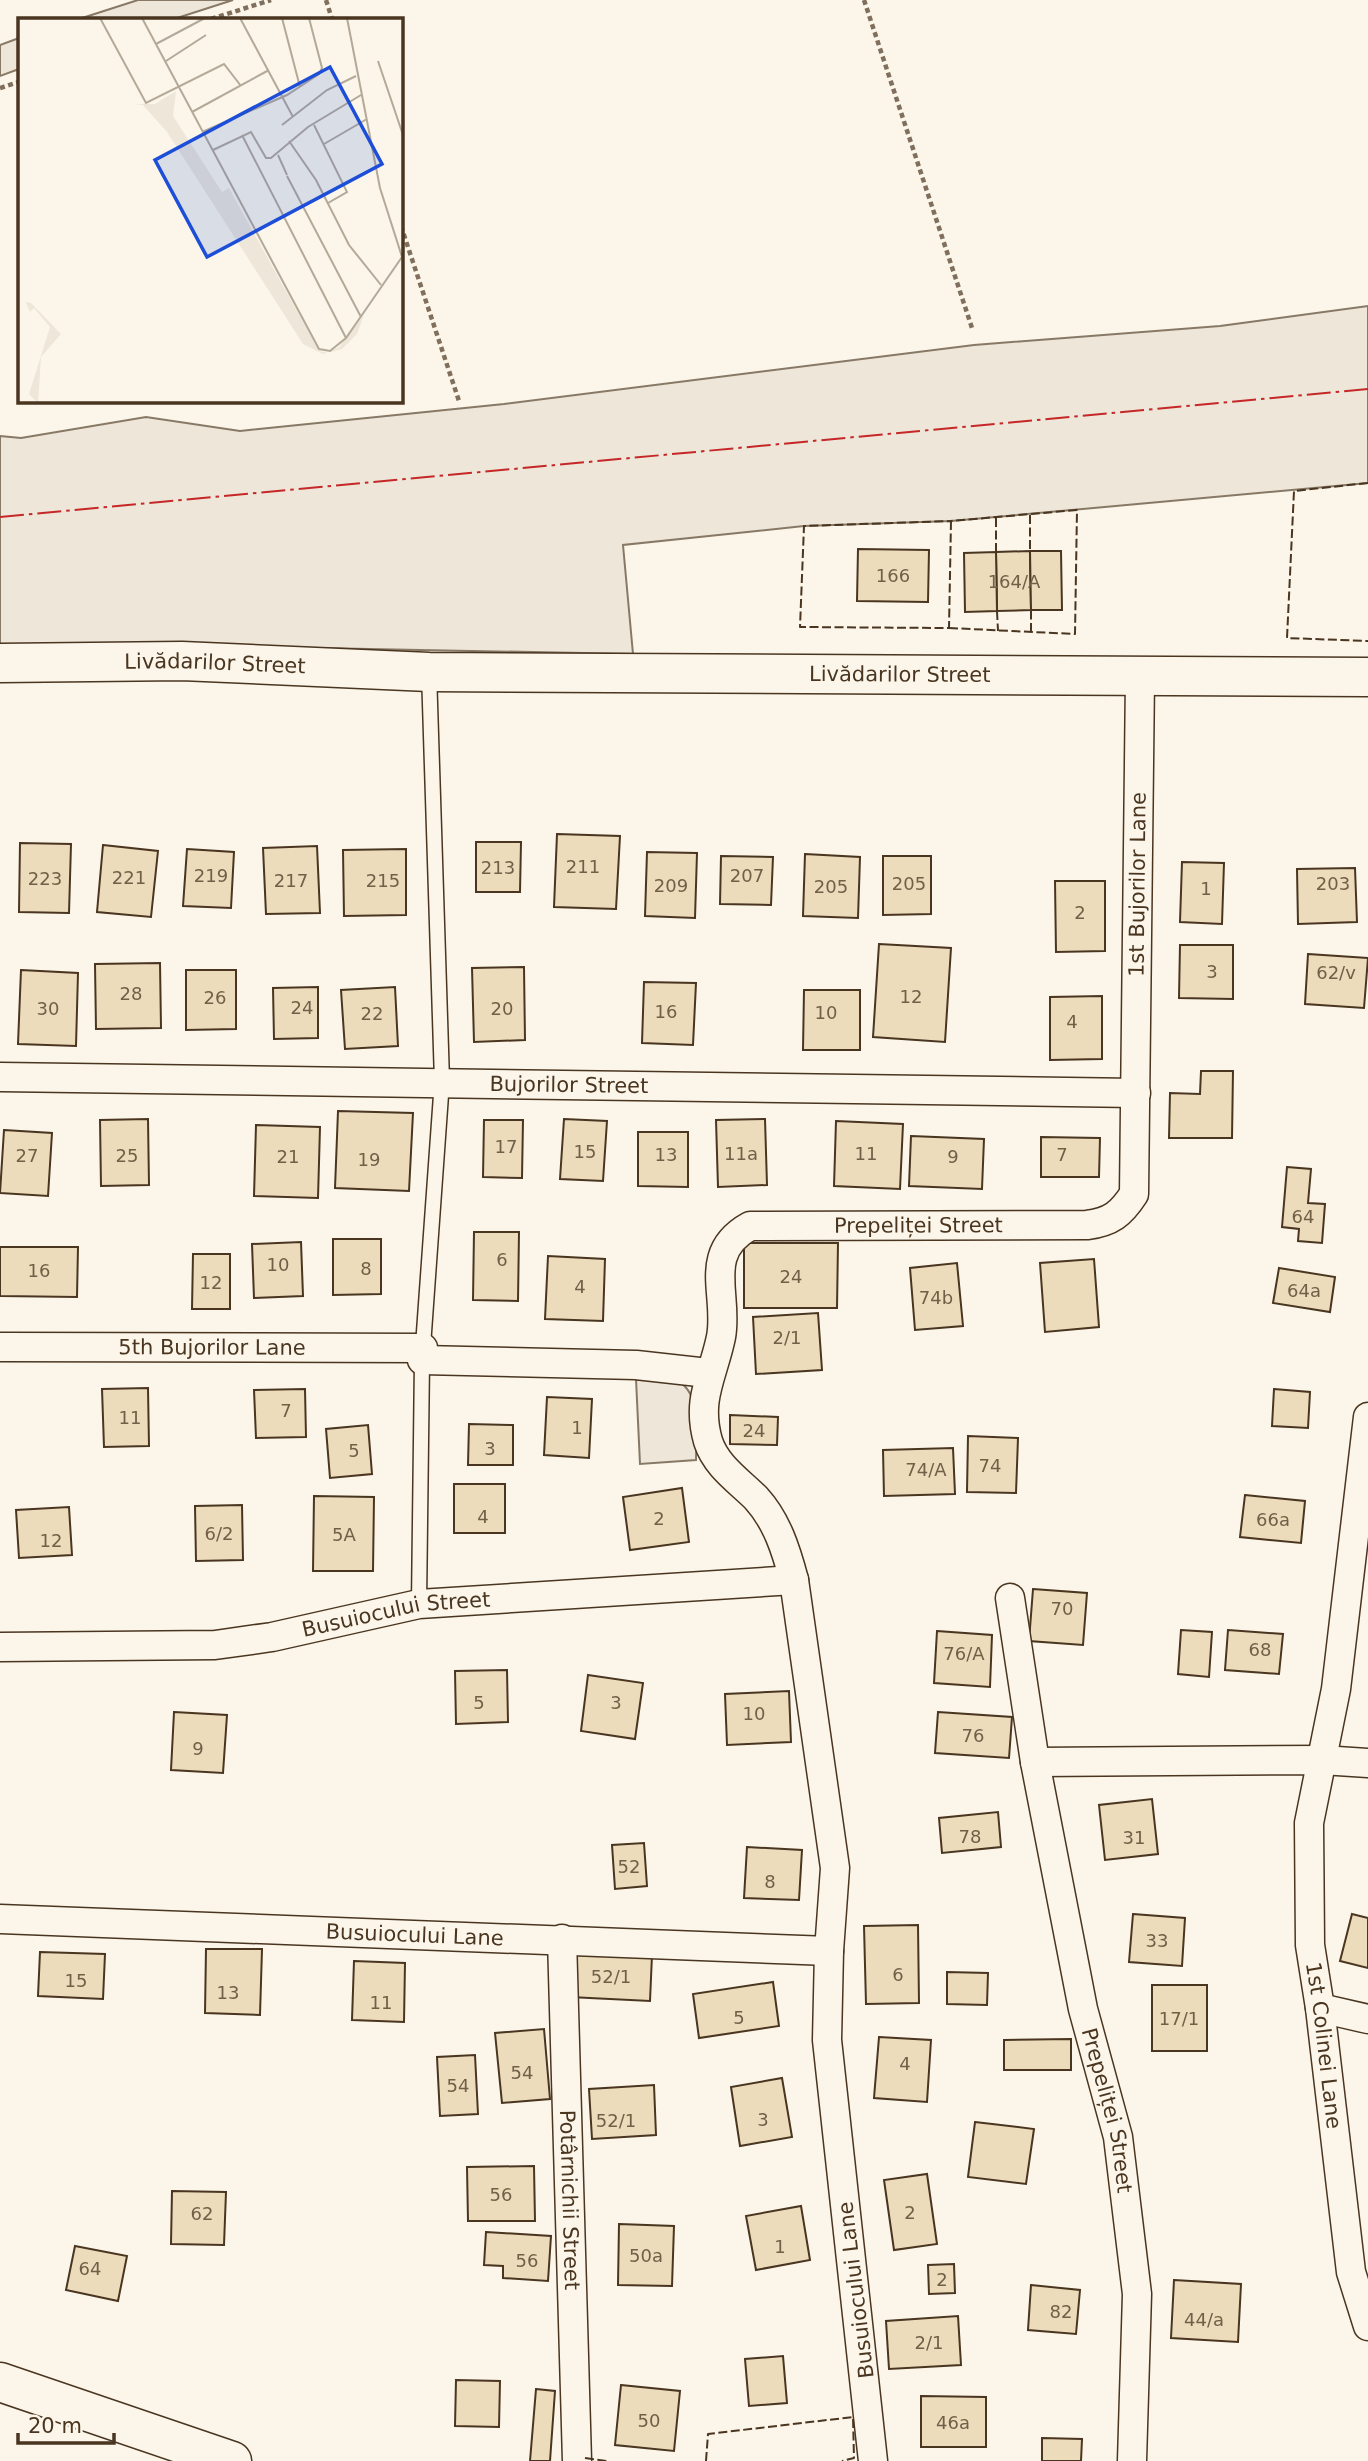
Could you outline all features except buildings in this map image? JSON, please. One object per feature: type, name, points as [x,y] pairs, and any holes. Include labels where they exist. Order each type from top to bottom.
[{"type":"street","name":"Livădarilor Street","points":[[0,663],[182,662],[429,672],[1368,677]]},
{"type":"street","name":"1st Bujorilor Lane","points":[[1136,1093],[1140,677]]},
{"type":"street","name":"Bujorilor Street","points":[[0,1077],[442,1081],[1136,1093]]},
{"type":"street","name":"Prepeliței Street","points":[[708,1374],[721,1335],[719,1280],[724,1252],[733,1236],[750,1226],[1104,1223],[1122,1213],[1134,1195],[1136,1093]]},
{"type":"street","name":"5th Bujorilor Lane","points":[[0,1348],[422,1354],[636,1365],[708,1374]]},
{"type":"street","name":"Busuiocului Lane","points":[[708,1374],[702,1409],[709,1444],[725,1469],[757,1500],[776,1528],[794,1580],[835,1868],[829,1951],[827,2039],[869,2400],[873,2461]]},
{"type":"street","points":[[1322,1760],[1336,1689],[1368,1417]]},
{"type":"street","name":"Busuiocului Street","points":[[0,1647],[215,1645],[272,1637],[419,1604],[794,1580]]},
{"type":"street","name":"Prepeliței Street","points":[[1010,1598],[1035,1762],[1083,2009],[1118,2137],[1137,2294],[1132,2461]]},
{"type":"street","points":[[1035,1762],[1322,1760],[1368,1763]]},
{"type":"street","name":"1st Colinei Lane","points":[[1322,1760],[1309,1823],[1310,1945],[1351,2272],[1368,2326]]},
{"type":"street","name":"Busuiocului Lane","points":[[0,1919],[829,1951]]},
{"type":"street","name":"Potârnichii Street","points":[[562,1939],[577,2461]]},
{"type":"street","points":[[1320,2008],[1368,2019]]},
{"type":"street","points":[[0,2382],[232,2461]]},
{"type":"lane","points":[[419,1604],[422,1354],[442,1081],[429,672]]},
{"type":"path","points":[[214,18],[271,0]]},
{"type":"path","points":[[326,0],[332,18]]},
{"type":"path","points":[[864,0],[973,331]]},
{"type":"path","points":[[0,88],[18,82]]},
{"type":"path","points":[[402,229],[459,401]]},
{"type":"shaded area","points":[[138,0],[233,0],[177,18],[82,18]]},
{"type":"shaded area","points":[[18,38],[18,69],[0,76],[0,45]]},
{"type":"shaded area","points":[[1368,306],[1368,483],[951,521],[804,526],[623,545],[633,654],[165,645],[0,649],[0,436],[21,438],[146,417],[240,431],[504,404],[974,345],[1220,326]]},
{"type":"shaded area","points":[[636,1379],[675,1381],[684,1385],[690,1393],[696,1415],[696,1460],[640,1464]]},
{"type":"fence","points":[[1368,483],[1294,491],[1287,638],[1368,641]]},
{"type":"fence","points":[[949,628],[1075,634],[1077,510],[951,521]]},
{"type":"fence","points":[[1030,515],[1030,551]]},
{"type":"fence","points":[[996,517],[996,552]]},
{"type":"fence","points":[[951,521],[949,628],[800,627],[804,526],[951,521]]},
{"type":"fence","points":[[1031,610],[1031,632]]},
{"type":"fence","points":[[997,611],[998,631]]},
{"type":"fence","points":[[706,2461],[708,2434],[853,2417],[854,2458],[842,2461]]},
{"type":"fence","points":[[585,2458],[607,2461]]},
{"type":"power","points":[[0,517],[1368,389]]}]
